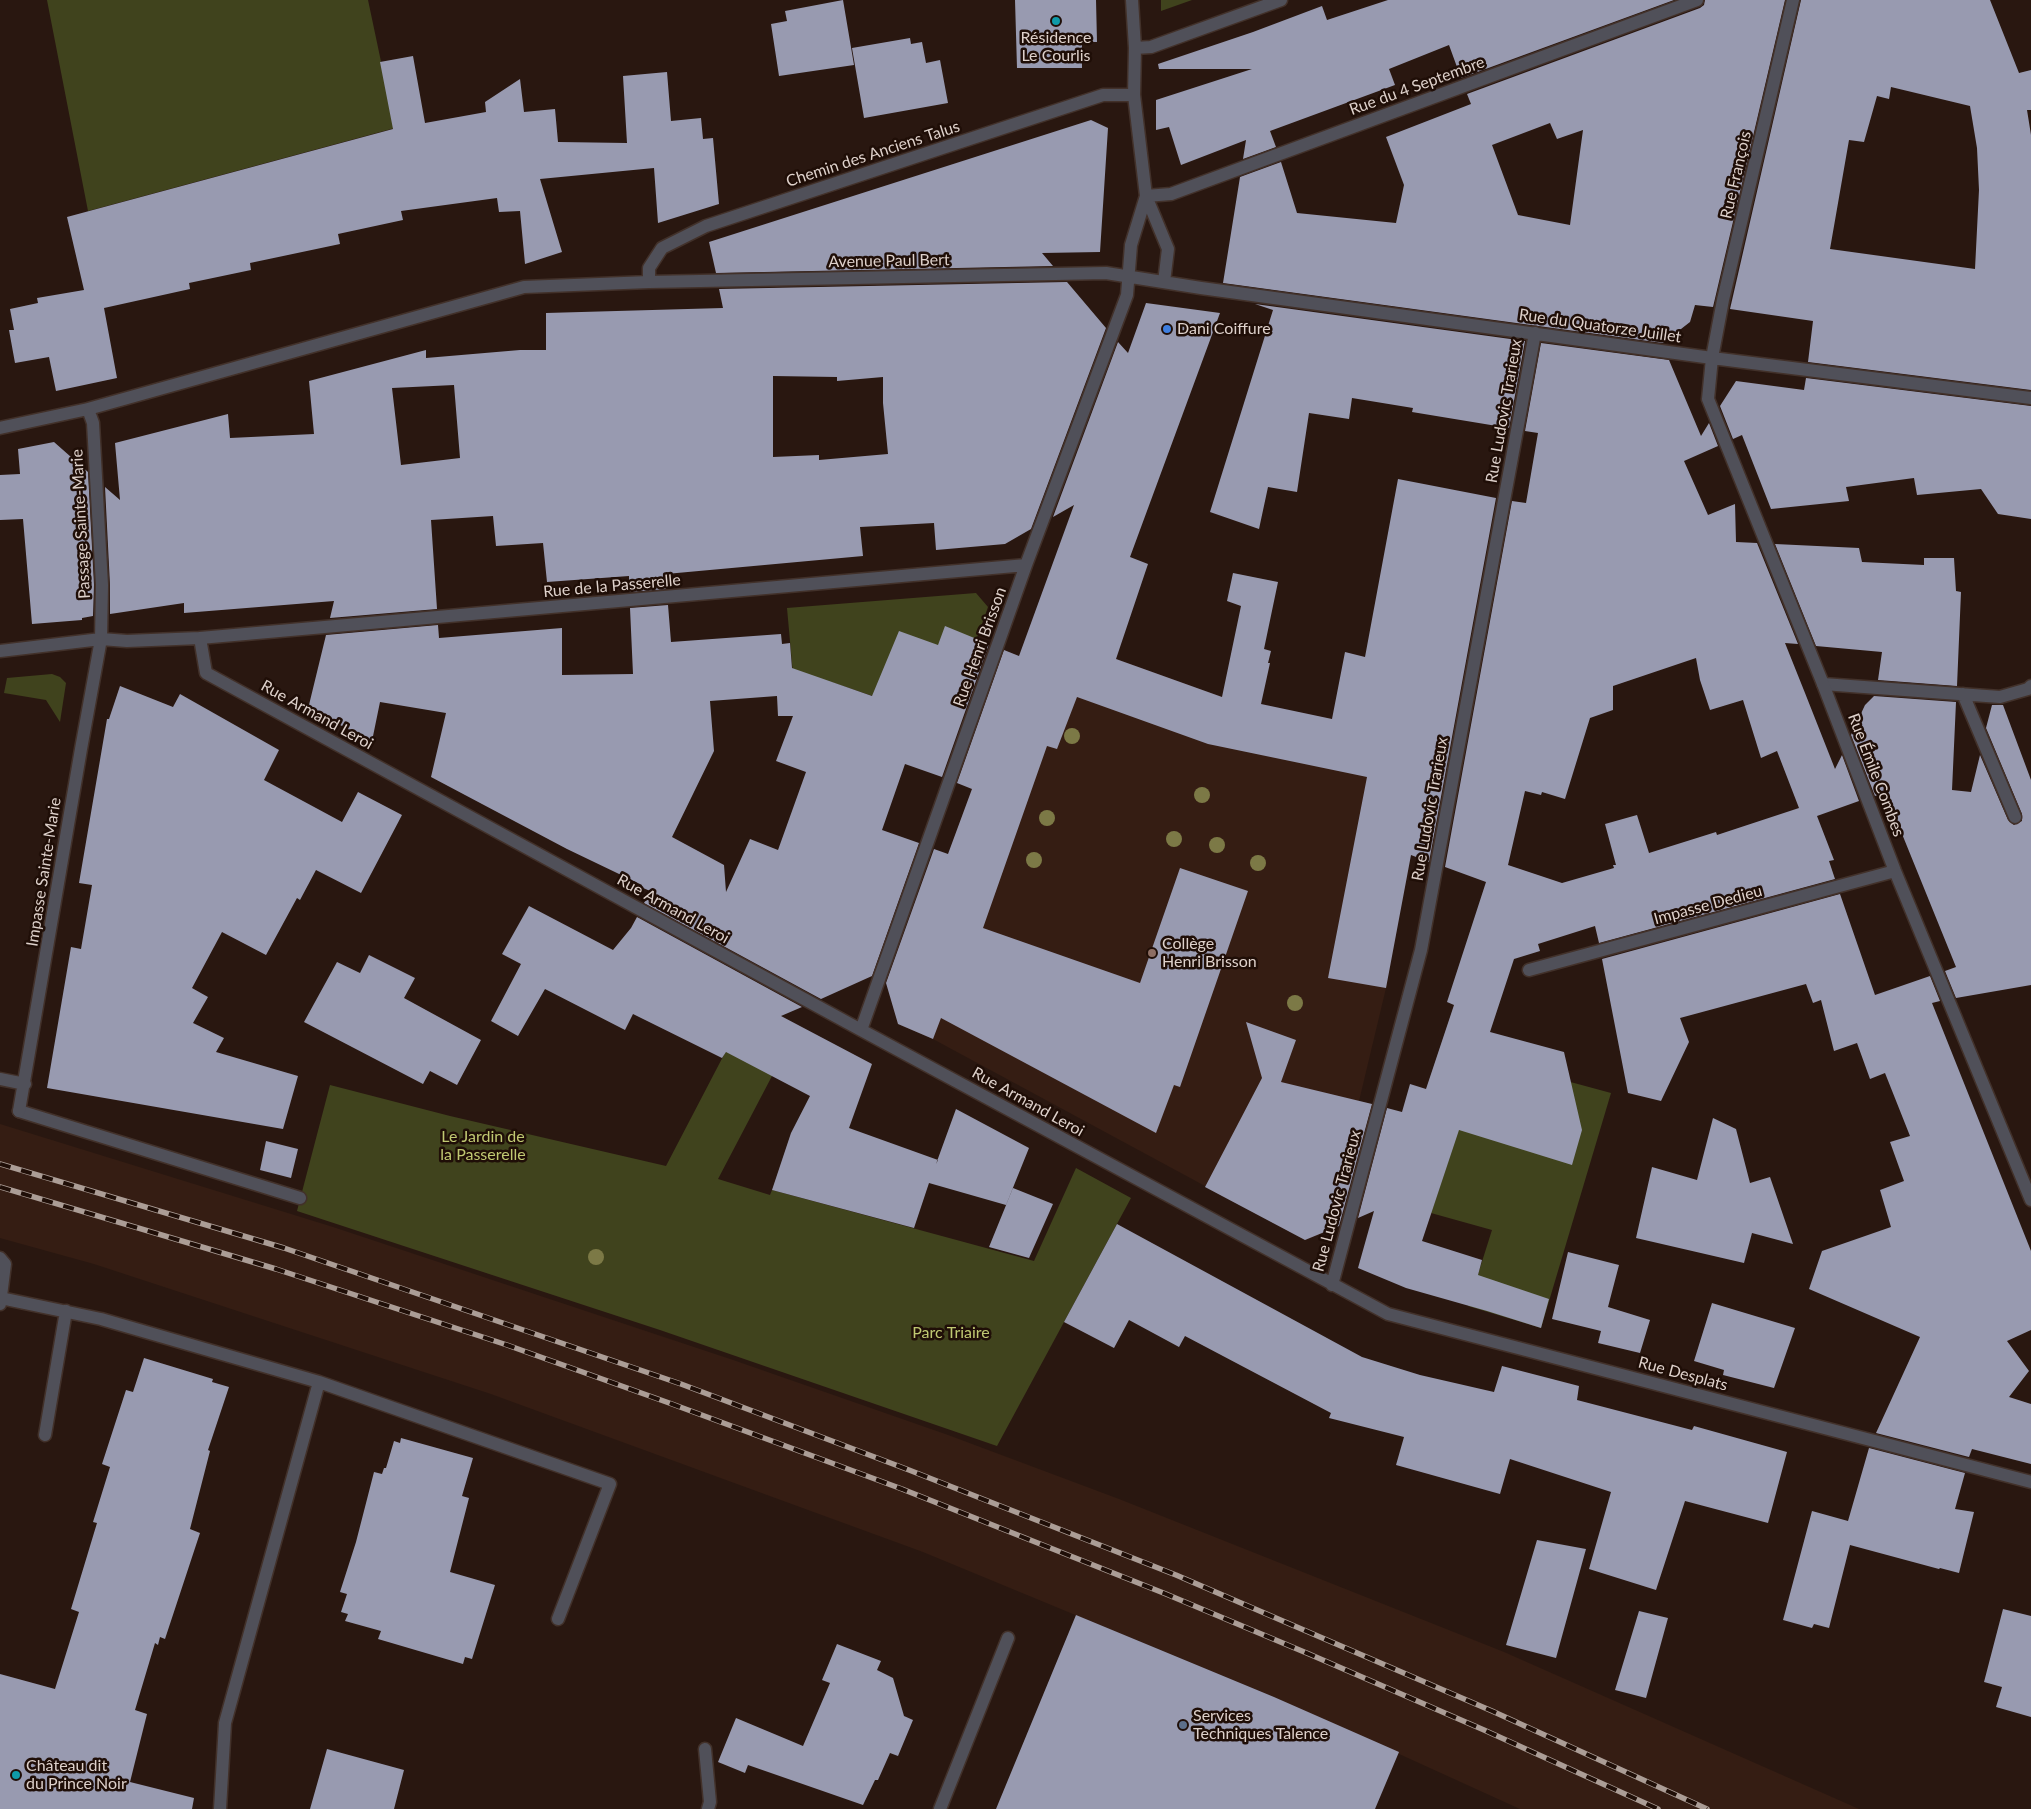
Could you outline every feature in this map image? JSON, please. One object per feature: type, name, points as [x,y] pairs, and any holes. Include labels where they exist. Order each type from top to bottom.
[{"type":"street","points":[[1132,0],[1135,48],[1134,95],[1146,196],[1168,249],[1164,282]]},
{"type":"street","points":[[1135,48],[1150,47],[1281,0]]},
{"type":"street","name":"Rue du 4 Septembre","points":[[1146,196],[1171,194],[1697,0]]},
{"type":"street","name":"Rue François","points":[[1712,358],[1723,300],[1793,0]]},
{"type":"street","name":"Chemin des Anciens Talus","points":[[649,282],[649,268],[662,248],[706,226],[1103,95],[1134,95]]},
{"type":"street","points":[[1129,276],[1131,245],[1146,196]]},
{"type":"street","name":"Avenue Paul Bert","points":[[0,428],[88,409],[524,288],[649,282],[1106,273],[1129,276]]},
{"type":"street","name":"Rue du Quatorze Juillet","points":[[1129,276],[1712,358],[2031,398]]},
{"type":"street","name":"Rue Henri Brisson","points":[[861,1030],[1026,565],[1127,295],[1129,276]]},
{"type":"street","name":"Rue Ludovic Trarieux","points":[[1332,1285],[1421,950],[1535,333]]},
{"type":"street","name":"Rue Émile Combes","points":[[1712,358],[1708,400],[1823,684],[1895,871],[2031,1200]]},
{"type":"street","name":"Passage Sainte-Marie","points":[[88,409],[93,423],[101,576],[101,639]]},
{"type":"street","name":"Rue de la Passerelle","points":[[200,638],[1026,565]]},
{"type":"street","points":[[0,650],[101,639],[127,641],[200,638]]},
{"type":"street","name":"Rue Armand Leroi","points":[[200,638],[206,673],[1332,1285]]},
{"type":"street","name":"Impasse Sainte-Marie","points":[[101,639],[19,1110],[300,1198]]},
{"type":"street","points":[[1823,684],[2000,697],[2028,689],[2031,686]]},
{"type":"street","points":[[1963,694],[2015,817]]},
{"type":"street","name":"Impasse Dedieu","points":[[1529,970],[1895,871]]},
{"type":"street","points":[[0,1079],[25,1084]]},
{"type":"street","points":[[0,1258],[5,1264],[1,1301],[66,1311],[101,1319],[319,1382],[610,1484],[558,1619]]},
{"type":"street","name":"Rue Desplats","points":[[1332,1285],[1388,1314],[2031,1482]]},
{"type":"street","points":[[45,1435],[66,1311]]},
{"type":"street","points":[[220,1809],[225,1724],[319,1382]]},
{"type":"street","points":[[940,1809],[1008,1638]]},
{"type":"street","points":[[704,1749],[710,1802],[708,1809]]},
{"type":"shaded area","name":"Collège Henri Brisson","points":[[1030,628],[1222,697],[1432,739],[1386,988],[1359,1101],[1321,1234],[1305,1240],[933,1039],[898,1024],[893,1007]]},
{"type":"shaded area","points":[[0,1124],[333,1227],[736,1361],[948,1435],[1119,1499],[1504,1652],[1859,1809],[1520,1809],[1274,1697],[923,1552],[491,1394],[94,1264],[0,1238]]},
{"type":"green space","points":[[47,0],[368,0],[395,128],[88,211]]},
{"type":"green space","points":[[1161,0],[1192,0],[1161,11]]},
{"type":"green space","points":[[976,593],[988,607],[947,721],[831,682],[796,707],[787,608]]},
{"type":"green space","points":[[52,674],[60,677],[66,683],[60,722],[46,700],[4,693],[7,678]]},
{"type":"green space","name":"Parc Triaire","points":[[752,1001],[772,1076],[718,1179],[770,1195],[772,1190],[1034,1261],[1076,1168],[1131,1198],[997,1446],[660,1330],[297,1211],[330,1085],[450,1116],[666,1166]]},
{"type":"green space","points":[[1482,1058],[1611,1093],[1541,1328],[1468,1306],[1492,1230],[1431,1213]]},
{"type":"building","points":[[843,0],[854,65],[779,76],[771,24],[787,21],[785,11]]},
{"type":"building","name":"Résidence Le Courlis","points":[[1015,0],[1096,0],[1097,42],[1082,42],[1082,68],[1017,68]]},
{"type":"building","points":[[1388,0],[1674,0],[1461,78],[1449,45],[1389,69],[1395,85],[1270,131],[1276,147],[1243,159],[1246,140],[1181,165],[1169,127],[1156,130],[1156,100],[1252,69],[1159,69],[1158,64],[1253,32],[1322,6],[1327,20]]},
{"type":"building","points":[[1705,0],[1785,0],[1713,307],[1695,305],[1690,322],[1663,343],[1223,283],[1240,177],[1281,162],[1297,213],[1396,223],[1404,185],[1386,137],[1471,104],[1467,94],[1704,5]],"holes":[[[1550,123],[1557,139],[1583,130],[1570,225],[1518,215],[1492,145]]]},
{"type":"building","points":[[1801,0],[1990,0],[2019,73],[2031,70],[2031,110],[2027,110],[2031,135],[2031,390],[1808,362],[1813,321],[1730,309]],"holes":[[[1891,87],[1970,106],[1977,148],[1979,190],[1975,269],[1830,249],[1849,140],[1864,142],[1877,96],[1889,99]]]},
{"type":"building","points":[[910,38],[911,44],[922,42],[926,63],[940,60],[948,103],[864,118],[852,48]]},
{"type":"building","points":[[413,56],[425,123],[486,112],[485,102],[520,79],[524,112],[555,109],[558,142],[627,143],[623,76],[667,72],[671,121],[701,118],[703,139],[713,138],[719,204],[658,223],[654,168],[540,179],[562,252],[525,264],[520,211],[499,212],[497,198],[401,211],[403,220],[338,234],[340,244],[250,263],[251,270],[189,283],[190,289],[104,308],[117,378],[56,391],[49,357],[15,363],[9,330],[14,330],[10,309],[38,303],[37,298],[84,290],[67,217],[393,129],[380,62]]},
{"type":"building","points":[[1091,120],[1108,128],[1100,252],[1042,253],[1053,266],[716,273],[709,242]]},
{"type":"building","points":[[1067,282],[1106,328],[1031,529],[1005,544],[936,550],[934,523],[860,527],[863,556],[666,574],[667,589],[629,592],[629,576],[547,582],[543,543],[496,546],[493,516],[431,520],[437,609],[330,618],[334,601],[184,613],[184,603],[110,614],[105,487],[120,500],[115,443],[228,414],[230,438],[314,434],[309,381],[426,350],[426,358],[520,350],[546,350],[546,313],[723,308],[719,289]],"holes":[[[773,376],[837,377],[837,381],[883,377],[883,403],[888,454],[819,460],[819,455],[773,457]],[[454,385],[460,458],[401,465],[392,388]]]},
{"type":"building","points":[[1146,303],[1220,313],[1130,557],[1148,564],[1116,659],[1222,697],[1241,606],[1227,601],[1233,573],[1278,582],[1264,649],[1271,651],[1261,704],[1332,719],[1345,652],[1365,657],[1398,479],[1496,498],[1429,862],[1411,855],[1386,988],[1328,978],[1367,777],[1208,744],[1077,697],[1057,749],[1047,746],[983,928],[1140,983],[1180,868],[1248,891],[1180,1087],[1174,1085],[1156,1133],[941,1018],[933,1039],[898,1024],[886,983],[934,849],[948,854],[972,789],[957,783],[1004,650],[1019,656],[1074,505],[1053,517],[1118,342],[1128,353]]},
{"type":"building","points":[[1255,304],[1525,341],[1509,428],[1412,412],[1413,408],[1352,398],[1349,419],[1309,413],[1297,492],[1268,487],[1259,529],[1210,512],[1273,310]]},
{"type":"building","points":[[1541,343],[1669,360],[1701,436],[1709,423],[1718,446],[1684,461],[1708,515],[1735,504],[1736,542],[1757,543],[1798,644],[1785,643],[1835,769],[1842,755],[1859,801],[1817,816],[1834,860],[1829,861],[1835,879],[1599,943],[1595,926],[1538,944],[1540,951],[1514,959],[1490,1032],[1564,1052],[1582,1130],[1572,1165],[1459,1130],[1422,1241],[1482,1260],[1478,1275],[1549,1299],[1541,1328],[1406,1288],[1358,1268],[1374,1211],[1358,1218],[1387,1108],[1402,1112],[1410,1084],[1426,1089],[1454,1005],[1447,1002],[1486,882],[1445,867],[1512,501],[1526,503],[1538,433],[1525,431]],"holes":[[[1696,658],[1700,680],[1710,710],[1743,700],[1761,758],[1777,751],[1799,808],[1717,835],[1716,832],[1649,853],[1637,815],[1605,824],[1616,865],[1613,865],[1614,868],[1562,883],[1508,865],[1525,791],[1541,795],[1542,792],[1565,799],[1590,718],[1613,710],[1613,686]]]},
{"type":"building","points":[[1806,378],[2031,406],[2031,519],[1998,514],[1981,489],[1917,495],[1914,478],[1846,487],[1849,501],[1771,509],[1742,435],[1733,439],[1720,406],[1736,381],[1804,390]]},
{"type":"building","points":[[54,442],[88,472],[94,585],[93,616],[82,618],[82,620],[32,624],[23,519],[0,520],[0,475],[20,474],[18,449]]},
{"type":"building","points":[[1775,544],[1859,548],[1862,562],[1924,565],[1924,558],[1954,558],[1956,591],[1961,592],[1957,686],[1878,680],[1882,652],[1816,646]]},
{"type":"building","points":[[668,605],[671,642],[781,634],[782,644],[790,643],[792,668],[872,696],[899,631],[938,645],[945,626],[989,644],[942,777],[905,764],[882,830],[919,843],[872,976],[821,999],[644,903],[650,891],[641,887],[642,885],[567,849],[431,777],[446,713],[380,702],[372,741],[308,709],[326,635],[438,625],[439,638],[562,628],[562,675],[633,674],[630,608]],"holes":[[[777,696],[778,716],[793,716],[776,761],[806,772],[778,850],[750,839],[726,892],[724,865],[672,837],[714,751],[710,701]]]},
{"type":"building","points":[[120,686],[173,707],[180,694],[279,750],[264,780],[342,822],[358,792],[402,815],[361,893],[316,870],[300,900],[297,898],[266,955],[222,932],[192,988],[208,997],[193,1023],[224,1038],[216,1052],[298,1076],[283,1129],[47,1088],[71,947],[81,949],[92,885],[79,883],[107,719],[109,719]]},
{"type":"building","points":[[1874,696],[1956,702],[1952,790],[1971,792],[1980,755],[2008,820],[2014,825],[2022,821],[2022,814],[1986,728],[1992,705],[2003,705],[2031,780],[2031,985],[1956,998],[1945,971],[1956,967],[1885,792],[1875,796],[1851,735],[1865,705]]},
{"type":"building","points":[[1840,894],[1875,995],[1930,976],[1940,1001],[1932,1003],[2031,1251],[2031,1330],[2007,1341],[2029,1371],[2009,1397],[2031,1404],[2031,1464],[1972,1449],[1969,1457],[1876,1433],[1920,1337],[1809,1289],[1822,1251],[1891,1227],[1880,1190],[1904,1181],[1890,1142],[1910,1136],[1885,1073],[1870,1079],[1857,1043],[1834,1051],[1821,1000],[1813,1003],[1806,984],[1680,1018],[1689,1042],[1661,1101],[1628,1093],[1602,959]]},
{"type":"building","points":[[529,906],[613,950],[631,928],[637,917],[802,1007],[781,1016],[872,1064],[849,1128],[938,1160],[956,1109],[1029,1148],[1006,1205],[929,1183],[914,1228],[772,1190],[791,1133],[810,1096],[726,1052],[722,1058],[633,1014],[625,1030],[545,989],[518,1036],[491,1021],[521,964],[502,954]]},
{"type":"building","points":[[369,955],[415,978],[404,998],[481,1040],[457,1085],[430,1071],[423,1084],[304,1022],[337,962],[360,973]]},
{"type":"building","points":[[1246,1022],[1296,1040],[1281,1082],[1372,1104],[1339,1226],[1305,1240],[1205,1187],[1262,1078]]},
{"type":"building","points":[[1713,1118],[1736,1129],[1750,1183],[1770,1177],[1793,1244],[1752,1233],[1744,1263],[1636,1238],[1652,1167],[1697,1180]]},
{"type":"building","points":[[266,1141],[298,1149],[291,1178],[260,1170]]},
{"type":"building","points":[[1013,1188],[1053,1204],[1029,1258],[989,1247]]},
{"type":"building","points":[[1117,1224],[1362,1357],[1420,1375],[1494,1392],[1502,1366],[1579,1386],[1577,1400],[1692,1430],[1694,1426],[1787,1452],[1768,1523],[1685,1501],[1656,1590],[1589,1569],[1611,1492],[1510,1459],[1500,1494],[1396,1465],[1404,1437],[1329,1418],[1331,1413],[1185,1336],[1179,1347],[1129,1320],[1114,1348],[1064,1322]]},
{"type":"building","points":[[1568,1252],[1619,1265],[1608,1307],[1650,1320],[1640,1353],[1598,1343],[1601,1331],[1552,1319]]},
{"type":"building","points":[[1712,1303],[1795,1328],[1774,1388],[1723,1375],[1724,1370],[1694,1361]]},
{"type":"building","points":[[144,1358],[213,1379],[212,1382],[229,1387],[208,1450],[210,1451],[190,1529],[200,1533],[165,1639],[160,1637],[158,1645],[155,1643],[135,1710],[147,1714],[130,1782],[194,1798],[192,1809],[0,1809],[0,1674],[55,1689],[79,1612],[71,1609],[97,1523],[93,1522],[110,1467],[102,1464],[126,1390],[133,1392]]},
{"type":"building","points":[[401,1438],[473,1458],[462,1496],[469,1498],[450,1572],[495,1585],[472,1659],[465,1657],[463,1664],[378,1639],[381,1631],[345,1621],[348,1614],[341,1612],[347,1594],[340,1592],[356,1542],[374,1472],[382,1474],[384,1468],[386,1468],[394,1441],[400,1443]]},
{"type":"building","points":[[1869,1448],[1965,1473],[1955,1509],[1974,1512],[1959,1573],[1850,1545],[1829,1628],[1814,1624],[1812,1628],[1783,1620],[1812,1511],[1848,1521]]},
{"type":"building","points":[[1537,1540],[1586,1549],[1556,1658],[1506,1645]]},
{"type":"building","points":[[2003,1609],[2031,1616],[2031,1717],[1996,1707],[2002,1687],[1984,1682]]},
{"type":"building","points":[[1639,1611],[1668,1618],[1646,1698],[1615,1690]]},
{"type":"building","name":"Services Techniques Talence","points":[[1076,1615],[1274,1697],[1399,1752],[1375,1809],[996,1809]]},
{"type":"building","points":[[837,1644],[881,1661],[877,1670],[893,1678],[904,1716],[913,1720],[898,1756],[890,1753],[878,1780],[875,1780],[863,1805],[748,1765],[745,1773],[718,1762],[736,1718],[803,1746],[830,1683],[822,1680]]},
{"type":"building","points":[[327,1749],[404,1770],[394,1809],[310,1809]]},
{"type":"railway","points":[[0,1164],[284,1248],[681,1384],[909,1470],[1176,1575],[1492,1711],[1707,1809]]},
{"type":"railway","points":[[0,1187],[276,1269],[507,1345],[902,1489],[1166,1594],[1309,1654],[1484,1730],[1658,1809]]},
{"type":"place","name":"Résidence Le Courlis","points":[[1056,21]]},
{"type":"place","name":"Dani Coiffure","points":[[1167,329]]},
{"type":"place","name":"Collège Henri Brisson","points":[[1152,953]]},
{"type":"place","name":"Services Techniques Talence","points":[[1183,1725]]},
{"type":"place","name":"Château dit du Prince Noir","points":[[16,1775]]},
{"type":"park label","name":"Le Jardin de la Passerelle","points":[[483,1146]]}]
